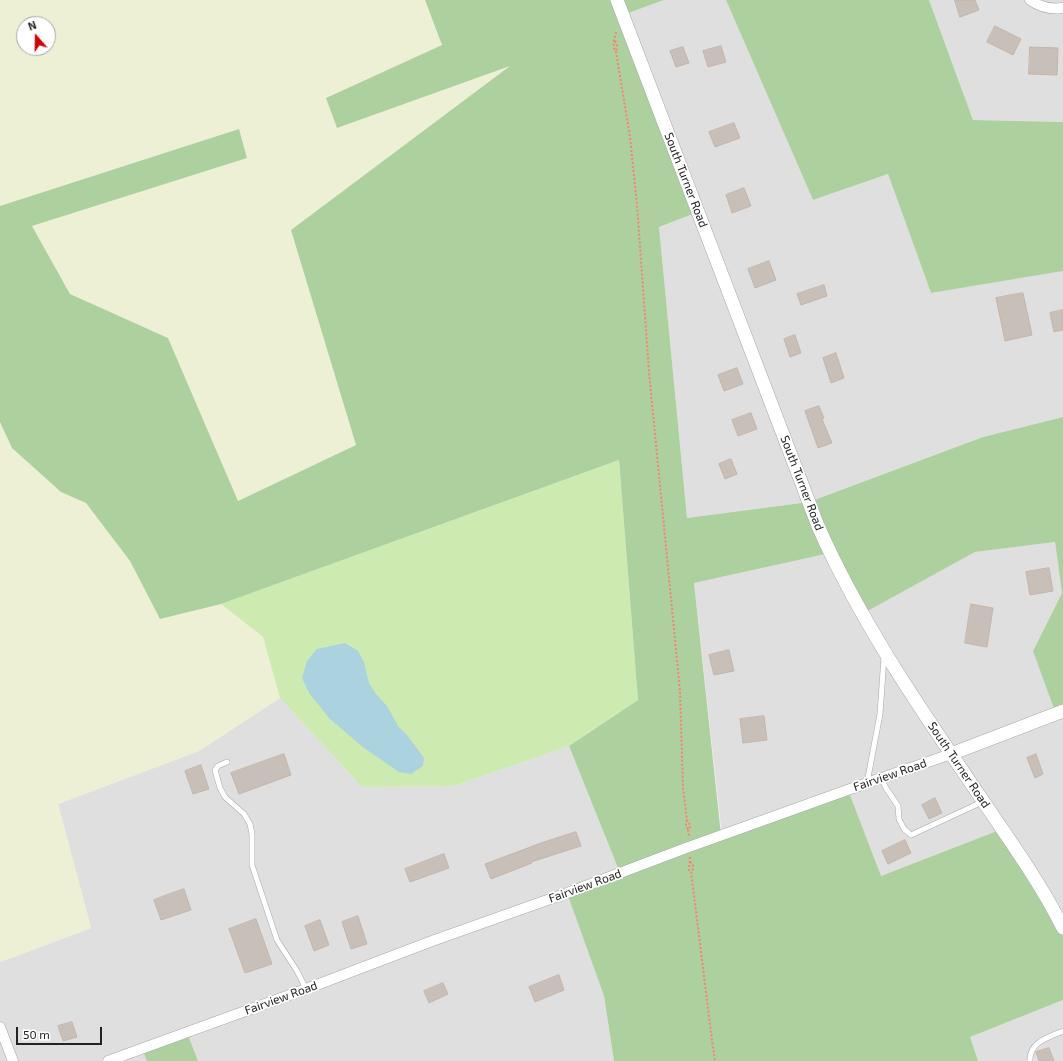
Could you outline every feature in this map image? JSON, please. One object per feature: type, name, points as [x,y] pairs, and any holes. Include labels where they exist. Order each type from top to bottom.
[{"type":"street","name":"South Turner Road","points":[[617,0],[818,526],[849,591],[885,652],[951,754],[1038,882],[1063,928]]},
{"type":"street","points":[[1030,0],[1044,8],[1063,8]]},
{"type":"street","name":"Fairview Road","points":[[108,1061],[689,847],[951,754],[1063,711]]},
{"type":"street","points":[[0,1027],[13,1061]]},
{"type":"lane","points":[[867,783],[880,714],[885,652]]},
{"type":"lane","points":[[227,762],[218,766],[215,770],[220,788],[225,797],[244,814],[250,824],[252,834],[252,865],[277,940],[297,971],[306,989]]},
{"type":"lane","points":[[881,778],[898,806],[899,819],[904,830],[911,835],[983,801]]},
{"type":"lane","points":[[1030,1061],[1031,1052],[1040,1041],[1063,1031]]},
{"type":"path","points":[[616,52],[630,137],[637,205],[649,372],[680,691],[683,788],[687,820]]},
{"type":"path","points":[[691,871],[715,1061]]},
{"type":"shaded area","points":[[664,0],[726,0],[813,200],[888,174],[931,293],[1063,271],[1063,417],[983,437],[809,502],[687,518],[659,227],[698,212],[623,15]]},
{"type":"shaded area","points":[[929,0],[1063,0],[1063,122],[973,120]]},
{"type":"shaded area","points":[[1055,542],[1062,593],[1033,651],[1063,711],[1063,928],[1002,829],[881,876],[722,835],[694,583],[830,553],[863,613],[975,552]]},
{"type":"shaded area","points":[[280,698],[362,787],[454,786],[569,746],[620,873],[567,893],[604,996],[614,1061],[198,1061],[187,1032],[142,1049],[147,1061],[0,1061],[0,962],[91,928],[58,804],[199,751]]},
{"type":"shaded area","points":[[1063,1000],[1063,1061],[978,1061],[969,1037]]},
{"type":"green space","points":[[0,0],[425,0],[442,45],[326,98],[511,65],[292,230],[356,445],[238,501],[168,338],[70,294],[32,226],[247,158],[239,129],[0,206]]},
{"type":"green space","points":[[425,0],[664,0],[623,15],[698,212],[659,227],[687,518],[809,502],[983,437],[1063,417],[1063,711],[1056,714],[1033,651],[1062,593],[1055,542],[975,552],[862,614],[830,553],[694,583],[721,835],[848,790],[881,876],[1002,829],[1063,928],[1063,1000],[970,1037],[978,1061],[614,1061],[604,996],[567,893],[620,873],[569,746],[638,700],[619,460],[221,604],[160,619],[130,561],[86,503],[61,492],[12,448],[0,422],[0,206],[239,129],[247,158],[32,226],[70,294],[168,338],[238,501],[356,445],[291,230],[510,66],[337,128],[326,98],[442,45]]},
{"type":"green space","points":[[726,0],[929,0],[973,120],[1063,122],[1063,271],[931,293],[888,174],[813,200]]},
{"type":"green space","points":[[0,422],[12,448],[61,492],[86,503],[130,561],[160,619],[221,604],[263,637],[280,698],[199,751],[58,804],[91,928],[0,962]]},
{"type":"green space","points":[[619,460],[638,700],[569,746],[454,786],[362,787],[280,698],[263,637],[221,604]]},
{"type":"green space","points":[[187,1032],[198,1061],[147,1061],[142,1049]]},
{"type":"water","points":[[345,643],[358,651],[364,662],[369,683],[376,694],[387,706],[398,726],[407,735],[424,758],[423,766],[411,774],[399,772],[364,748],[330,719],[309,693],[302,678],[307,661],[317,649]]},
{"type":"building","points":[[955,0],[975,0],[979,10],[960,17]]},
{"type":"building","points":[[995,26],[1021,39],[1013,55],[987,42]]},
{"type":"building","points":[[721,46],[726,62],[708,67],[703,51]]},
{"type":"building","points":[[683,47],[689,63],[676,67],[670,51]]},
{"type":"building","points":[[1030,47],[1058,48],[1057,75],[1029,74]]},
{"type":"building","points":[[734,123],[740,138],[715,147],[709,132]]},
{"type":"building","points":[[744,188],[751,206],[732,213],[726,195]]},
{"type":"building","points":[[769,261],[776,280],[755,288],[748,269]]},
{"type":"building","points":[[824,285],[827,296],[801,305],[797,294]]},
{"type":"building","points":[[1023,293],[1032,335],[1005,341],[996,298]]},
{"type":"building","points":[[1063,310],[1063,330],[1054,332],[1050,313]]},
{"type":"building","points":[[795,335],[801,353],[790,357],[784,339]]},
{"type":"building","points":[[836,353],[844,378],[831,383],[823,358]]},
{"type":"building","points":[[737,368],[743,384],[724,391],[718,375]]},
{"type":"building","points":[[819,406],[824,418],[822,419],[832,443],[818,448],[805,411]]},
{"type":"building","points":[[751,413],[757,429],[738,436],[732,420]]},
{"type":"building","points":[[731,459],[737,474],[725,479],[719,464]]},
{"type":"building","points":[[1049,568],[1053,591],[1030,595],[1026,572]]},
{"type":"building","points":[[971,604],[993,608],[987,647],[965,643]]},
{"type":"building","points":[[729,650],[734,671],[714,675],[709,655]]},
{"type":"building","points":[[764,716],[767,740],[743,743],[740,719]]},
{"type":"building","points":[[284,754],[291,775],[239,794],[231,773]]},
{"type":"building","points":[[1036,754],[1043,774],[1035,778],[1027,758]]},
{"type":"building","points":[[201,765],[209,789],[193,794],[185,771]]},
{"type":"building","points":[[935,798],[942,813],[929,819],[922,805]]},
{"type":"building","points":[[576,832],[581,846],[531,862],[532,863],[491,879],[485,864],[541,843]]},
{"type":"building","points":[[905,840],[911,853],[888,864],[882,851]]},
{"type":"building","points":[[444,854],[449,868],[410,882],[405,869]]},
{"type":"building","points":[[184,889],[191,910],[161,920],[154,900]]},
{"type":"building","points":[[358,916],[367,944],[351,949],[342,922]]},
{"type":"building","points":[[256,919],[272,964],[245,973],[229,929]]},
{"type":"building","points":[[320,920],[329,945],[314,951],[305,926]]},
{"type":"building","points":[[559,975],[564,990],[535,1002],[529,987]]},
{"type":"building","points":[[443,983],[448,994],[429,1003],[424,991]]},
{"type":"building","points":[[72,1022],[77,1037],[63,1041],[58,1026]]},
{"type":"building","points":[[1049,1048],[1054,1061],[1039,1061],[1036,1052]]}]
